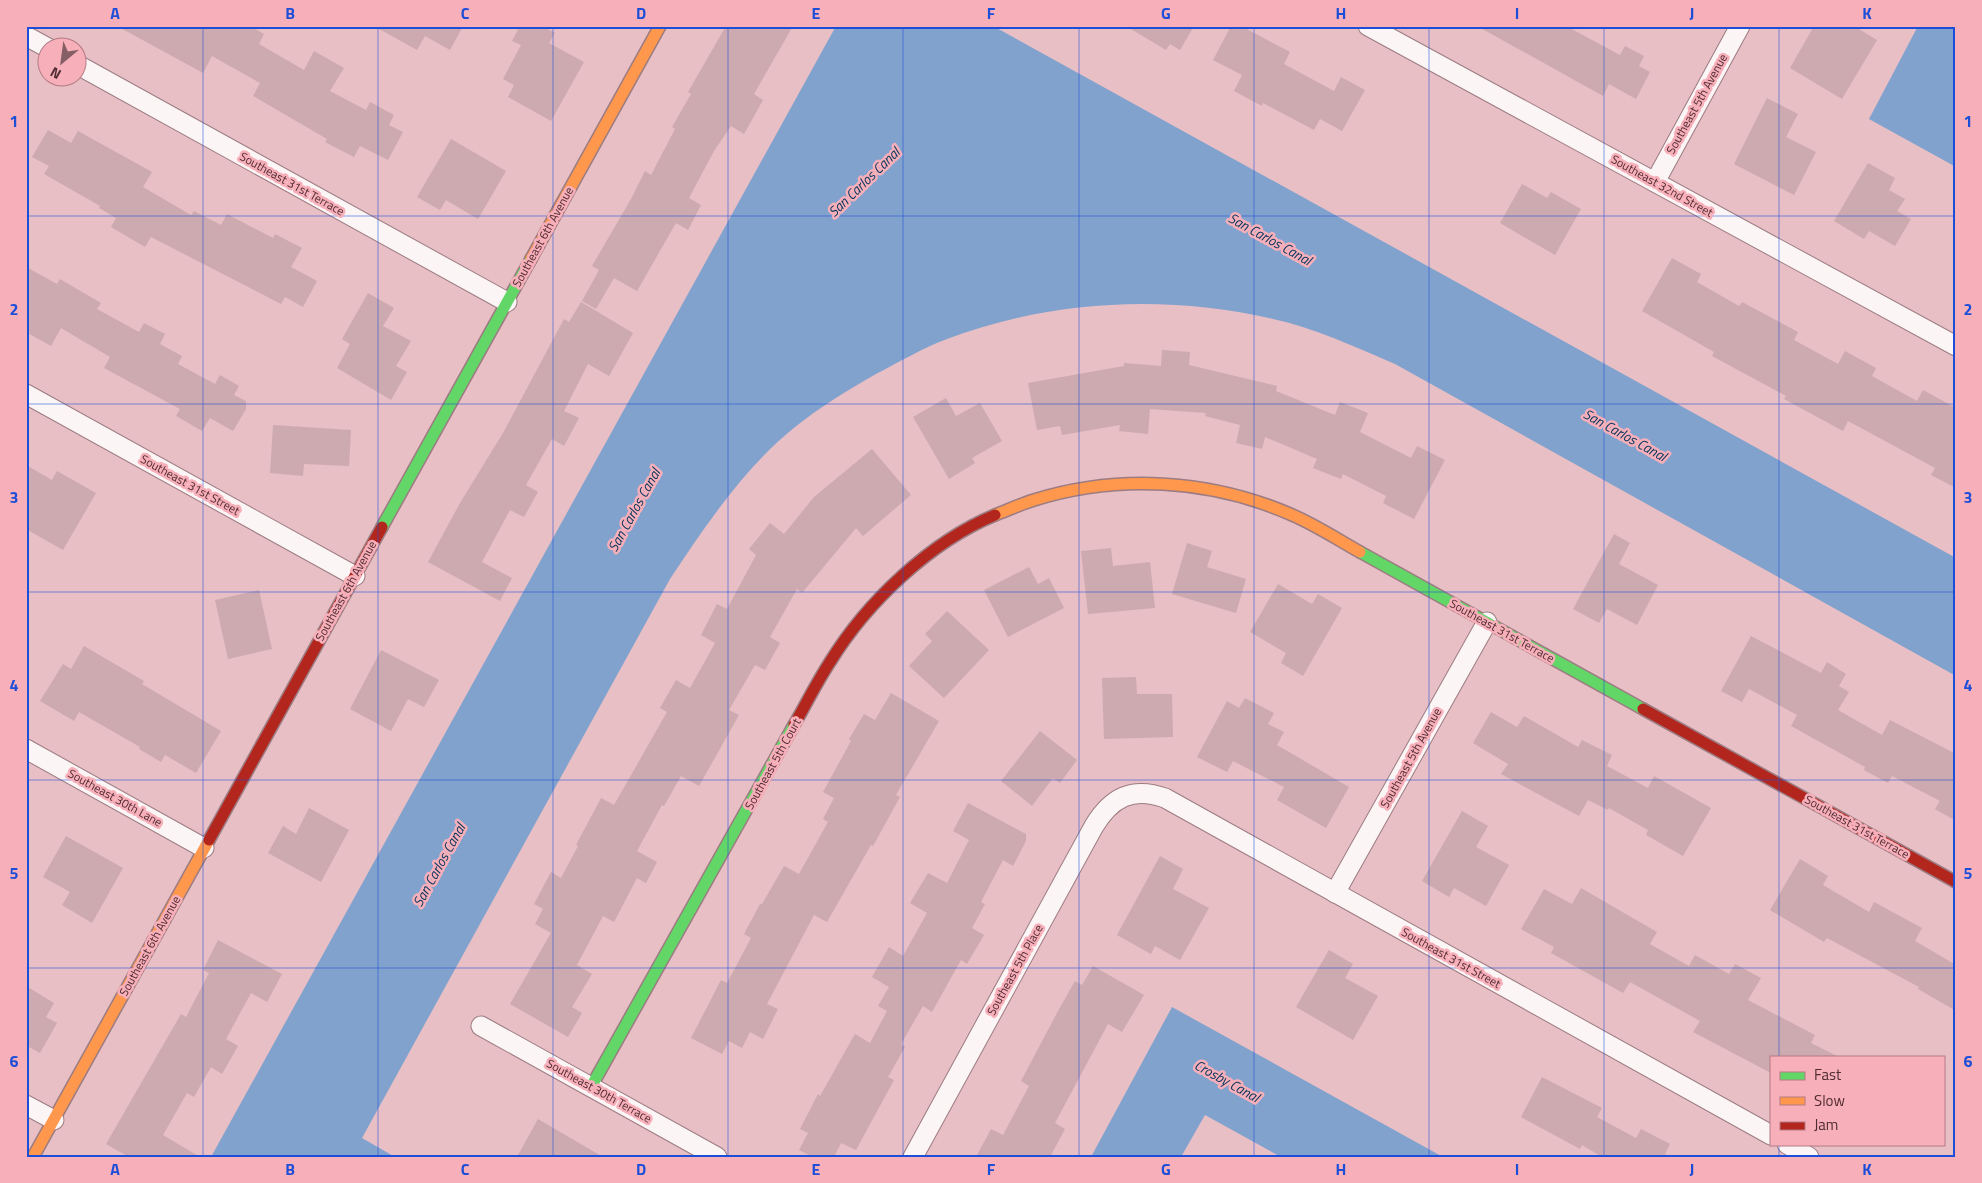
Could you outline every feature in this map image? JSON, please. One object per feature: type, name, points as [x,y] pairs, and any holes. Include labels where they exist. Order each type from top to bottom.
[{"type":"street","name":"Southeast 32nd Street","points":[[1368,26],[1956,346]]},
{"type":"street","name":"Southeast 5th Avenue","points":[[1655,182],[1740,26]]},
{"type":"street","name":"Southeast 6th Avenue","points":[[33,1157],[507,302],[657,27]]},
{"type":"street","points":[[26,36],[38,43]]},
{"type":"street","name":"Southeast 31st Terrace","points":[[88,71],[507,302]]},
{"type":"street","name":"Southeast 31st Street","points":[[26,394],[355,576]]},
{"type":"street","name":"Southeast 31st Terrace","points":[[1021,504],[1065,491],[1116,484],[1167,484],[1192,486],[1242,497],[1291,514],[1956,882]]},
{"type":"street","name":"Southeast 5th Court","points":[[592,1087],[830,661],[845,638],[880,596],[920,560],[965,529],[989,516],[1021,504]]},
{"type":"street","name":"Southeast 5th Avenue","points":[[1335,893],[1487,622]]},
{"type":"street","name":"Southeast 30th Lane","points":[[26,749],[204,848]]},
{"type":"street","name":"Southeast 31st Street","points":[[1129,794],[1148,794],[1165,798],[1770,1134]]},
{"type":"street","name":"Southeast 5th Place","points":[[912,1157],[1094,826],[1108,807],[1118,799],[1129,794]]},
{"type":"street","name":"Southeast 30th Terrace","points":[[481,1026],[717,1157]]},
{"type":"street","points":[[26,1105],[54,1120]]},
{"type":"street","points":[[1790,1146],[1809,1157]]},
{"type":"water","name":"San Carlos Canal","points":[[836,26],[993,26],[1956,558],[1956,676],[1395,364],[1320,333],[1273,319],[1232,311],[1150,304],[1108,305],[1067,309],[1026,316],[986,326],[947,339],[920,351],[876,374],[814,413],[776,443],[759,460],[712,518],[670,579],[362,1138],[395,1157],[211,1157]]},
{"type":"water","points":[[1918,26],[1956,26],[1956,167],[1869,119]]},
{"type":"water","name":"Crosby Canal","points":[[1172,1007],[1443,1157],[1281,1157],[1205,1115],[1181,1157],[1091,1157]]},
{"type":"building","points":[[117,26],[250,26],[264,34],[259,44],[304,70],[314,51],[344,68],[330,91],[366,110],[370,102],[394,115],[389,125],[403,132],[388,160],[360,146],[354,157],[325,142],[327,139],[253,96],[260,83],[212,56],[203,73]]},
{"type":"building","points":[[374,26],[463,26],[450,50],[425,36],[417,50]]},
{"type":"building","points":[[520,26],[542,26],[555,33],[549,43],[584,62],[551,121],[508,97],[514,85],[503,79],[521,45],[512,41]]},
{"type":"building","points":[[726,26],[793,26],[754,94],[763,100],[744,134],[731,126],[714,151],[689,198],[701,205],[688,230],[676,223],[637,291],[614,278],[596,309],[582,301],[599,270],[592,266],[645,171],[651,175],[675,129],[672,127],[691,94],[688,92]]},
{"type":"building","points":[[1126,26],[1194,26],[1180,50],[1170,44],[1166,50]]},
{"type":"building","points":[[1231,26],[1241,26],[1290,52],[1284,64],[1334,91],[1341,77],[1365,90],[1342,131],[1320,119],[1314,130],[1263,103],[1262,106],[1234,91],[1242,75],[1213,60]]},
{"type":"building","points":[[1477,26],[1566,26],[1620,55],[1625,46],[1644,56],[1639,66],[1650,72],[1636,99],[1609,84],[1603,96]]},
{"type":"building","points":[[1814,26],[1854,26],[1877,40],[1842,99],[1790,68]]},
{"type":"building","points":[[1767,98],[1798,114],[1786,137],[1816,152],[1794,195],[1734,164]]},
{"type":"building","points":[[48,130],[71,143],[78,131],[152,172],[143,187],[191,215],[194,211],[221,225],[227,214],[273,238],[275,234],[302,248],[291,267],[317,281],[303,307],[285,297],[281,304],[151,237],[145,247],[111,227],[116,218],[99,208],[100,206],[44,174],[49,166],[32,157]]},
{"type":"building","points":[[451,139],[506,171],[478,219],[446,200],[440,210],[417,197]]},
{"type":"building","points":[[1868,163],[1895,178],[1889,190],[1905,199],[1897,211],[1911,219],[1895,246],[1869,231],[1864,239],[1834,221]]},
{"type":"building","points":[[1522,184],[1547,198],[1551,192],[1581,209],[1555,255],[1500,223]]},
{"type":"building","points":[[1672,258],[1701,274],[1697,282],[1739,306],[1742,302],[1798,332],[1794,340],[1838,364],[1845,351],[1876,368],[1872,376],[1917,401],[1923,390],[1956,408],[1956,488],[1931,475],[1935,468],[1848,421],[1843,431],[1784,399],[1786,396],[1712,356],[1714,352],[1642,311]]},
{"type":"building","points":[[26,267],[57,284],[60,279],[101,303],[97,309],[139,332],[144,323],[165,334],[160,344],[182,356],[178,364],[215,384],[220,375],[239,386],[234,395],[246,401],[246,409],[233,431],[210,418],[202,431],[176,416],[180,409],[104,368],[110,357],[61,328],[51,346],[26,332]]},
{"type":"building","points":[[368,293],[394,308],[383,326],[411,341],[396,366],[407,372],[391,400],[337,368],[350,344],[342,339]]},
{"type":"building","points":[[581,302],[633,333],[609,376],[588,364],[564,411],[579,418],[564,446],[552,439],[526,485],[538,492],[524,517],[510,510],[482,562],[512,578],[500,601],[428,562],[460,503],[503,433],[564,319],[569,322]]},
{"type":"building","points":[[1162,350],[1190,352],[1189,365],[1277,386],[1276,391],[1335,415],[1340,402],[1368,413],[1360,432],[1411,458],[1417,446],[1445,460],[1414,519],[1383,503],[1386,496],[1343,474],[1341,479],[1313,468],[1317,459],[1265,437],[1262,449],[1236,443],[1240,425],[1205,416],[1206,413],[1150,409],[1148,434],[1119,431],[1120,425],[1062,435],[1060,426],[1037,430],[1028,383],[1124,366],[1124,363],[1161,366]]},
{"type":"building","points":[[946,398],[956,416],[980,403],[1002,441],[972,458],[975,463],[949,479],[913,417]]},
{"type":"building","points":[[273,425],[351,430],[349,466],[304,464],[303,476],[270,473]]},
{"type":"building","points":[[872,449],[911,495],[863,536],[856,528],[802,593],[797,589],[770,637],[780,643],[765,670],[755,665],[729,710],[739,715],[699,786],[681,776],[664,806],[662,805],[637,851],[657,862],[646,883],[637,878],[614,922],[603,916],[577,965],[592,974],[572,1007],[582,1013],[568,1037],[510,1004],[551,933],[535,924],[543,909],[534,904],[551,872],[561,878],[601,798],[614,805],[667,712],[660,708],[676,680],[690,688],[715,643],[701,635],[717,604],[727,609],[756,555],[749,549],[770,523],[784,534],[814,497]]},
{"type":"building","points":[[26,465],[52,480],[57,471],[96,493],[63,550],[26,529]]},
{"type":"building","points":[[1614,534],[1630,543],[1619,564],[1658,585],[1637,625],[1607,609],[1599,623],[1573,609]]},
{"type":"building","points":[[1187,543],[1212,551],[1207,567],[1246,579],[1236,613],[1172,594]]},
{"type":"building","points":[[1111,548],[1113,566],[1150,562],[1155,608],[1088,614],[1081,551]]},
{"type":"building","points":[[1029,567],[1038,584],[1049,578],[1064,608],[1008,637],[984,590]]},
{"type":"building","points":[[1278,584],[1312,604],[1318,594],[1342,608],[1303,676],[1281,663],[1286,653],[1250,632]]},
{"type":"building","points":[[259,590],[272,649],[228,659],[215,600]]},
{"type":"building","points":[[947,611],[989,650],[944,698],[909,666],[932,641],[925,634]]},
{"type":"building","points":[[1751,636],[1821,673],[1827,662],[1846,674],[1839,686],[1849,692],[1838,710],[1882,735],[1890,720],[1956,754],[1956,821],[1935,809],[1940,801],[1892,776],[1888,783],[1864,770],[1865,767],[1791,726],[1797,715],[1749,689],[1742,702],[1721,691]]},
{"type":"building","points":[[84,646],[144,681],[142,684],[221,731],[196,773],[165,755],[161,762],[139,749],[140,747],[79,712],[74,721],[40,701],[63,664],[71,669]]},
{"type":"building","points":[[381,650],[439,680],[424,707],[408,699],[391,731],[350,709]]},
{"type":"building","points":[[1136,677],[1137,694],[1172,694],[1173,737],[1104,739],[1102,678]]},
{"type":"building","points":[[891,693],[939,721],[896,795],[900,797],[873,846],[871,845],[827,922],[814,915],[767,1004],[778,1009],[763,1039],[750,1032],[742,1048],[729,1041],[722,1054],[691,1038],[721,980],[727,983],[751,938],[744,934],[784,866],[799,874],[828,822],[823,819],[834,798],[823,792],[851,741],[849,739],[864,714],[875,720]]},
{"type":"building","points":[[1245,698],[1274,713],[1268,724],[1284,732],[1277,745],[1349,787],[1326,828],[1277,800],[1284,787],[1233,761],[1227,772],[1197,757],[1227,701],[1239,708]]},
{"type":"building","points":[[1491,712],[1517,727],[1524,716],[1578,747],[1582,740],[1612,755],[1607,766],[1648,788],[1654,776],[1711,808],[1683,856],[1646,835],[1648,830],[1609,808],[1608,810],[1588,800],[1579,816],[1501,774],[1508,764],[1473,743]]},
{"type":"building","points":[[1040,731],[1077,760],[1060,783],[1053,778],[1032,806],[1001,781]]},
{"type":"building","points":[[968,803],[1026,834],[1026,841],[1013,866],[1003,860],[981,902],[985,904],[972,928],[984,935],[967,964],[961,960],[932,1012],[923,1006],[901,1044],[905,1047],[888,1077],[894,1080],[856,1150],[841,1143],[834,1157],[813,1157],[799,1150],[808,1133],[800,1129],[818,1094],[820,1096],[855,1034],[870,1043],[887,1011],[878,1006],[889,987],[872,977],[889,947],[903,956],[927,913],[910,903],[928,873],[947,883],[969,840],[953,831]]},
{"type":"building","points":[[309,808],[349,830],[321,882],[268,853],[283,826],[296,834]]},
{"type":"building","points":[[1462,811],[1488,826],[1476,847],[1509,865],[1486,906],[1454,888],[1449,897],[1422,881]]},
{"type":"building","points":[[66,836],[123,868],[92,923],[62,905],[70,892],[43,877]]},
{"type":"building","points":[[1160,856],[1183,869],[1173,889],[1209,908],[1180,960],[1155,946],[1151,954],[1117,935]]},
{"type":"building","points":[[1800,859],[1828,876],[1823,885],[1869,912],[1874,902],[1922,928],[1915,941],[1956,965],[1956,1011],[1918,989],[1919,987],[1827,938],[1824,942],[1770,910]]},
{"type":"building","points":[[1581,888],[1657,932],[1650,944],[1689,966],[1695,955],[1729,974],[1735,964],[1761,978],[1748,1000],[1815,1035],[1811,1043],[1837,1056],[1770,1056],[1770,1072],[1693,1032],[1700,1021],[1630,982],[1623,993],[1551,953],[1554,947],[1521,929],[1544,889],[1572,904]]},
{"type":"building","points":[[218,940],[282,974],[267,1002],[251,993],[226,1039],[238,1046],[222,1074],[211,1067],[194,1097],[187,1093],[163,1135],[200,1157],[129,1157],[106,1144],[181,1014],[186,1017],[209,973],[203,970]]},
{"type":"building","points":[[1329,950],[1353,964],[1345,978],[1378,996],[1353,1040],[1296,1007]]},
{"type":"building","points":[[1093,966],[1144,995],[1122,1032],[1108,1024],[1055,1123],[1065,1129],[1050,1157],[976,1157],[991,1129],[1003,1135],[1029,1086],[1021,1081],[1058,1011],[1075,981],[1082,985]]},
{"type":"building","points":[[26,986],[54,1003],[46,1017],[57,1023],[40,1053],[29,1047],[26,1051]]},
{"type":"building","points":[[1542,1077],[1602,1108],[1597,1117],[1636,1138],[1641,1129],[1670,1144],[1665,1154],[1669,1157],[1602,1157],[1582,1145],[1580,1149],[1521,1117]]},
{"type":"building","points":[[538,1119],[603,1157],[517,1157]]},
{"type":"traffic: fast","points":[[382,527],[531,259]]},
{"type":"traffic: fast","points":[[1360,552],[1643,709]]},
{"type":"traffic: fast","points":[[591,1087],[794,725]]},
{"type":"traffic: slow","points":[[531,259],[660,26]]},
{"type":"traffic: slow","points":[[995,515],[1034,500],[1098,486],[1163,484],[1196,487],[1228,493],[1290,514],[1360,552]]},
{"type":"traffic: slow","points":[[33,1157],[209,840]]},
{"type":"traffic: jam","points":[[794,725],[830,662],[845,640],[881,596],[902,576],[947,541],[995,515]]},
{"type":"traffic: jam","points":[[209,840],[382,527]]},
{"type":"traffic: jam","points":[[1643,709],[1956,882]]}]
